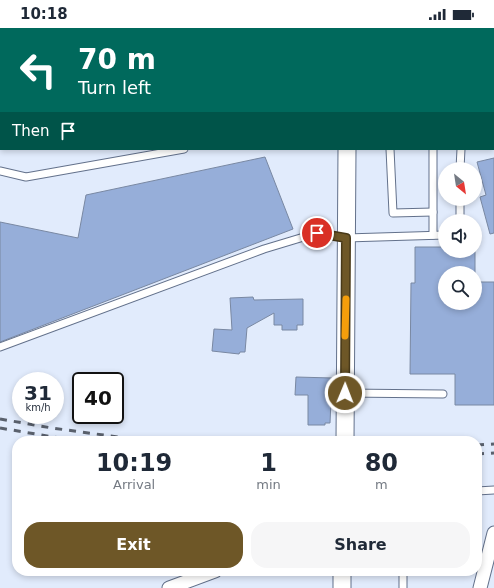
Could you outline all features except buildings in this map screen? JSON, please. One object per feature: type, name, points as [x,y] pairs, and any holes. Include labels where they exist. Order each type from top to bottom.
[{"type":"street","points":[[345,436],[347,150]]},
{"type":"street","points":[[480,588],[494,533]]},
{"type":"street","points":[[169,588],[201,576]]},
{"type":"street","points":[[342,576],[342,588]]},
{"type":"lane","points":[[0,172],[26,177],[178,150]]},
{"type":"lane","points":[[390,150],[393,213],[433,212]]},
{"type":"lane","points":[[433,235],[434,150]]},
{"type":"lane","points":[[460,162],[461,150]]},
{"type":"lane","points":[[0,347],[264,249],[317,233],[346,238],[438,235]]},
{"type":"lane","points":[[345,393],[443,394]]},
{"type":"lane","points":[[482,491],[494,490]]},
{"type":"lane","points":[[403,588],[404,576]]},
{"type":"railway","points":[[0,419],[110,436]]},
{"type":"railway","points":[[0,428],[47,436]]},
{"type":"railway","points":[[482,445],[494,444]]},
{"type":"railway","points":[[482,454],[494,453]]},
{"type":"slow traffic","points":[[345,336],[346,299]]},
{"type":"route","points":[[317,233],[346,238],[345,393]]}]
